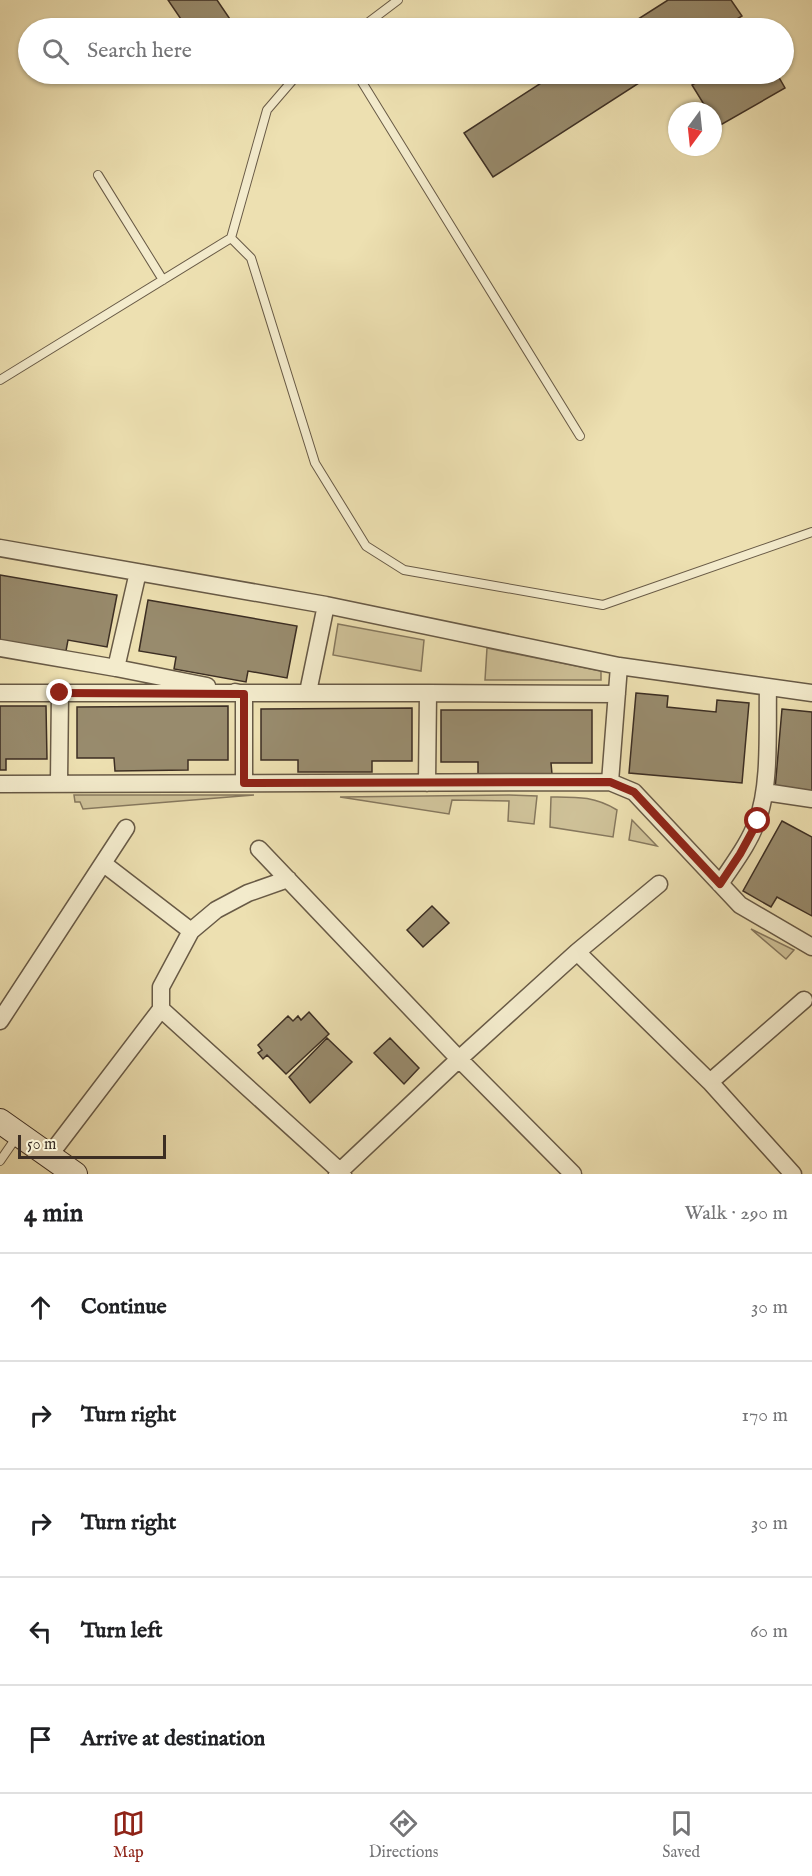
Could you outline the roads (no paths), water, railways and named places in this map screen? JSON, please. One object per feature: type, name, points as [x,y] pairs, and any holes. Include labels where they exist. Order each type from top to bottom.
[{"type":"street","points":[[0,548],[326,605],[619,666],[812,693]]},
{"type":"street","points":[[116,668],[138,572]]},
{"type":"street","points":[[308,692],[326,605]]},
{"type":"street","points":[[0,648],[116,668],[244,694]]},
{"type":"street","points":[[610,782],[619,666]]},
{"type":"street","points":[[720,884],[740,854],[771,792],[768,687]]},
{"type":"street","points":[[0,693],[617,694]]},
{"type":"street","points":[[59,783],[60,693]]},
{"type":"street","points":[[427,783],[428,693]]},
{"type":"street","points":[[244,694],[244,783]]},
{"type":"street","points":[[0,783],[610,782],[634,792],[740,905],[812,947]]},
{"type":"street","points":[[771,792],[812,799]]},
{"type":"street","points":[[771,792],[812,811]]},
{"type":"street","points":[[0,1021],[126,828]]},
{"type":"street","points":[[259,849],[459,1059],[573,1174]]},
{"type":"street","points":[[104,864],[191,931]]},
{"type":"street","points":[[49,1156],[161,1009],[161,987],[191,931],[216,910],[248,893],[288,879]]},
{"type":"street","points":[[161,1009],[340,1173],[459,1059],[577,952],[659,884]]},
{"type":"street","points":[[577,952],[710,1082],[793,1174]]},
{"type":"street","points":[[710,1082],[804,1000]]},
{"type":"street","points":[[9,1128],[75,1174]]},
{"type":"lane","points":[[374,18],[398,0]]},
{"type":"lane","points":[[0,380],[231,238],[267,110],[289,84]]},
{"type":"lane","points":[[363,84],[580,436]]},
{"type":"lane","points":[[98,175],[163,280]]},
{"type":"lane","points":[[231,238],[251,258],[315,463],[366,546],[405,570],[603,605],[812,532]]},
{"type":"lane","points":[[0,1161],[9,1128]]}]
